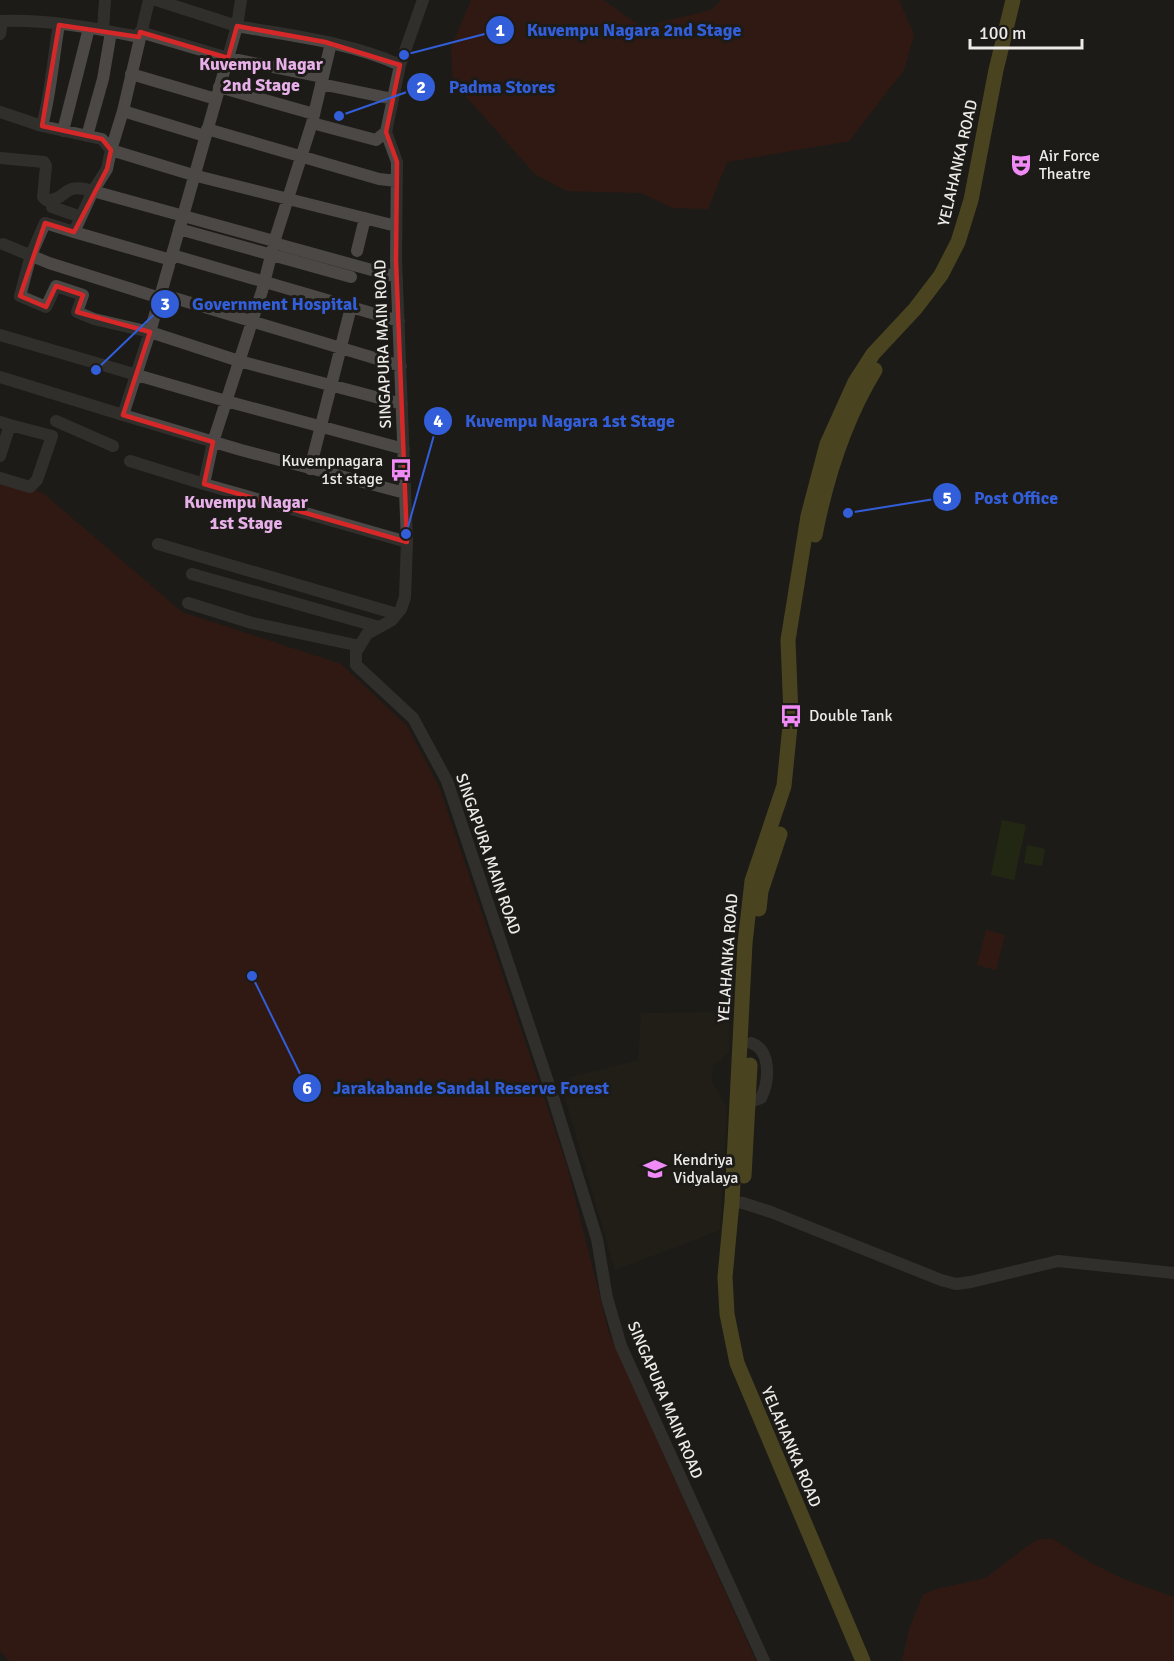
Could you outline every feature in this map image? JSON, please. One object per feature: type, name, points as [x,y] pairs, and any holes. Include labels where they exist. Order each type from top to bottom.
[{"type":"main road","name":"YELAHANKA ROAD","points":[[863,1661],[845,1605],[747,1360],[737,1313],[737,1203],[745,943],[752,881],[784,786],[791,716],[788,640],[808,516],[826,444],[855,382],[873,354],[915,309],[941,275],[958,242],[971,200],[996,70],[1013,0]]},
{"type":"main road","name":"YELAHANKA ROAD","points":[[737,1203],[748,1103],[761,891],[794,788],[802,717],[799,640],[818,519],[839,448],[865,387],[881,360],[923,315],[950,280],[968,246],[981,202],[1023,0]]},
{"type":"main road","name":"YELAHANKA ROAD","points":[[845,1605],[874,1661]]},
{"type":"street","points":[[87,136],[103,79],[107,31],[105,0]]},
{"type":"street","points":[[74,232],[93,191],[107,169],[149,0]]},
{"type":"street","points":[[156,0],[237,26],[331,43],[379,56],[400,65]]},
{"type":"street","points":[[123,415],[161,296],[193,175],[237,26],[241,0]]},
{"type":"street","points":[[131,74],[218,93],[313,118],[376,140],[386,132],[400,65],[423,0]]},
{"type":"street","points":[[0,34],[1,21],[23,20],[139,35],[393,99]]},
{"type":"street","points":[[42,126],[49,102],[50,78],[59,24]]},
{"type":"street","points":[[63,131],[89,28]]},
{"type":"street","points":[[204,484],[213,442],[302,157],[331,43]]},
{"type":"street","points":[[123,111],[379,179],[397,181]]},
{"type":"street","points":[[0,112],[42,126],[102,139],[111,150],[193,175],[396,226]]},
{"type":"street","name":"SINGAPURA MAIN ROAD","points":[[386,132],[397,162],[397,278],[407,542],[405,597],[402,609],[397,614]]},
{"type":"street","points":[[0,158],[45,164],[43,197],[46,200],[56,199],[69,189],[79,187],[183,215],[351,277]]},
{"type":"street","points":[[52,207],[81,217]]},
{"type":"street","points":[[357,251],[365,218]]},
{"type":"street","points":[[399,321],[265,281],[45,223],[31,255],[20,296],[46,307],[56,286],[83,295],[77,312],[94,319],[150,332],[239,360],[402,404]]},
{"type":"street","points":[[179,228],[273,247],[397,278]]},
{"type":"street","points":[[3,244],[49,263],[400,366]]},
{"type":"street","points":[[310,469],[351,307]]},
{"type":"street","points":[[0,335],[226,401],[404,449]]},
{"type":"street","points":[[0,378],[59,408],[113,446]]},
{"type":"street","points":[[59,408],[123,415],[310,469],[405,493]]},
{"type":"street","points":[[0,478],[30,487],[37,480],[59,408]]},
{"type":"street","points":[[0,456],[5,424],[52,436]]},
{"type":"street","points":[[130,461],[407,542]]},
{"type":"street","points":[[158,544],[397,614],[392,620],[366,634],[360,646],[252,623],[188,603]]},
{"type":"street","points":[[192,574],[379,627]]},
{"type":"street","name":"SINGAPURA MAIN ROAD","points":[[360,646],[356,652],[356,665],[413,718],[447,781],[553,1097],[597,1239],[607,1298],[621,1346],[764,1661]]},
{"type":"street","points":[[737,1203],[771,1212],[956,1284],[1058,1261],[1174,1273]]},
{"type":"highlighted area","points":[[59,25],[139,37],[140,32],[228,58],[237,26],[325,42],[400,65],[386,132],[397,162],[396,260],[407,542],[204,484],[213,442],[123,415],[150,332],[77,312],[83,295],[56,286],[46,307],[20,296],[45,223],[74,232],[107,169],[111,150],[102,139],[42,126]]},
{"type":"shaded area","points":[[471,0],[603,0],[642,27],[711,10],[721,0],[899,0],[914,35],[904,70],[849,141],[727,162],[708,209],[673,208],[641,193],[567,191],[536,175],[453,82],[451,48]]},
{"type":"shaded area","points":[[0,480],[43,493],[182,612],[341,664],[407,726],[440,789],[566,1163],[609,1333],[756,1661],[9,1661],[0,1651]]},
{"type":"shaded area","points":[[1002,820],[1026,825],[1014,880],[991,875]]},
{"type":"shaded area","points":[[1027,845],[1045,849],[1042,866],[1024,863]]},
{"type":"shaded area","points":[[986,930],[1005,935],[996,970],[977,965]]},
{"type":"shaded area","name":"Kendriya Vidyalaya","points":[[729,1012],[729,1052],[713,1066],[712,1082],[727,1108],[720,1230],[615,1270],[560,1080],[638,1060],[641,1013]]},
{"type":"shaded area","points":[[1040,1539],[1053,1539],[1091,1563],[1123,1579],[1174,1597],[1174,1661],[902,1661],[909,1630],[923,1594],[986,1578],[1027,1546]]},
{"type":"place","name":"Kuvempu Nagara 2nd Stage","points":[[404,55]]},
{"type":"place","name":"Padma Stores","points":[[339,116]]},
{"type":"place","name":"Air Force Theatre","points":[[1021,165]]},
{"type":"place","name":"Government Hospital","points":[[96,370]]},
{"type":"place","name":"Kuvempnagara 1st stage","points":[[401,470]]},
{"type":"place","name":"Post Office","points":[[848,513]]},
{"type":"place","name":"Kuvempu Nagara 1st Stage","points":[[406,534]]},
{"type":"place","name":"Double Tank","points":[[791,716]]},
{"type":"place","name":"Jarakabande Sandal Reserve Forest","points":[[252,976]]},
{"type":"place","name":"Kendriya Vidyalaya","points":[[655,1169]]},
{"type":"district","name":"Kuvempu Nagar 2nd Stage","points":[[261,74]]},
{"type":"district","name":"Kuvempu Nagar 1st Stage","points":[[246,512]]}]
